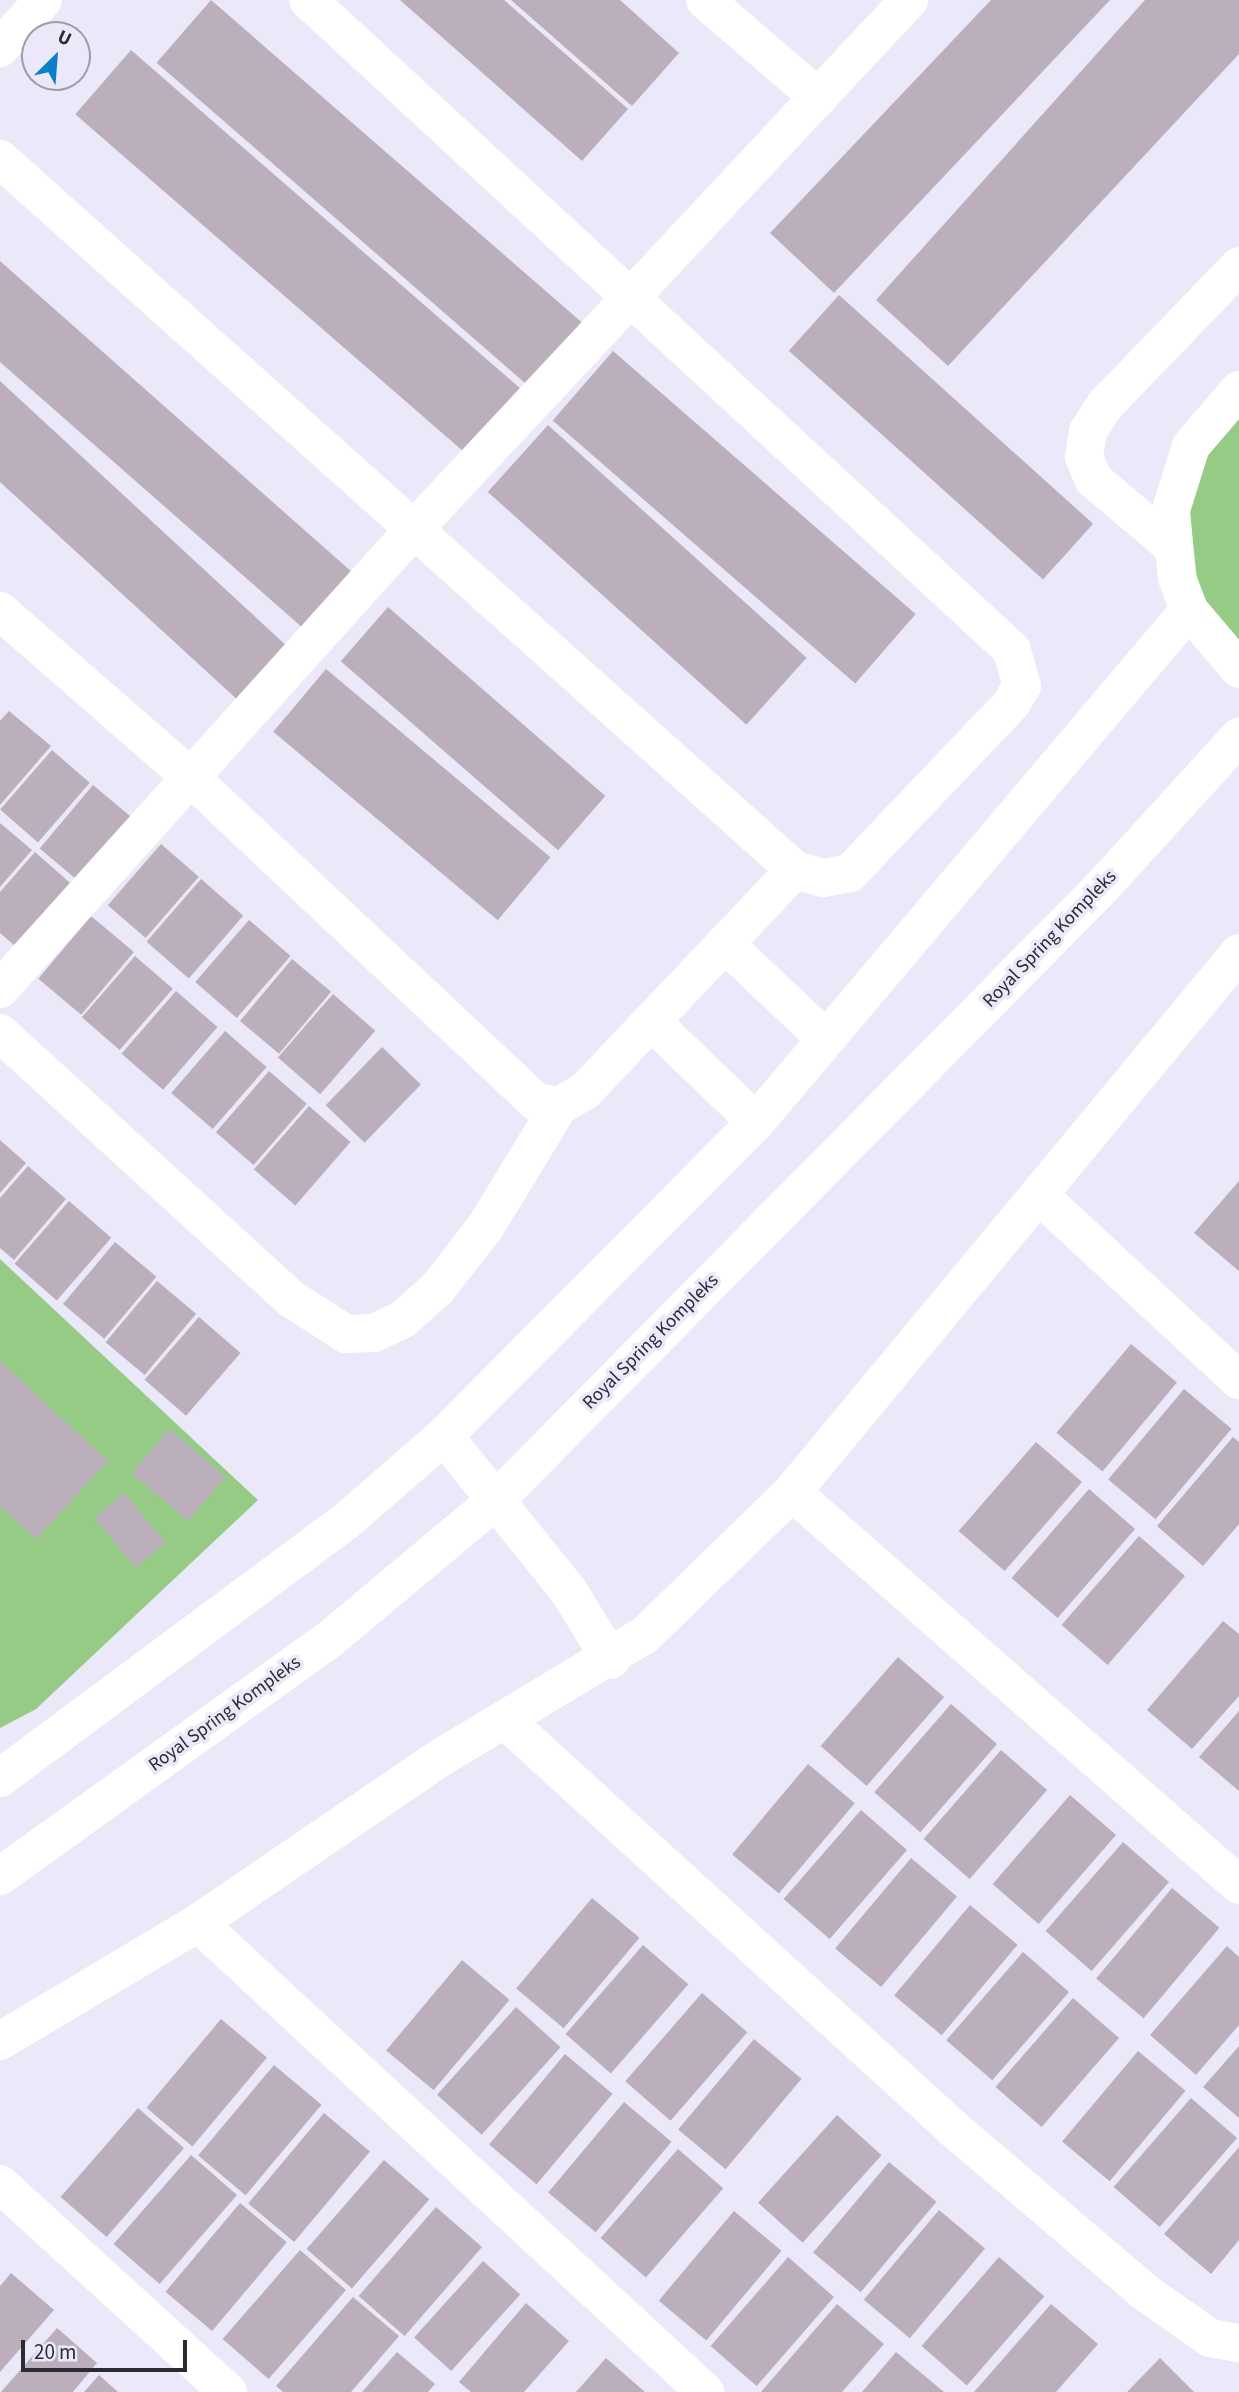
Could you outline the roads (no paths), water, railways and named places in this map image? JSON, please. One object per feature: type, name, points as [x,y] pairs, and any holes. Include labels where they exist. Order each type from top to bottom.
[{"type":"street","points":[[0,48],[43,0]]},
{"type":"street","points":[[0,159],[416,527],[795,870],[837,877],[864,862],[1011,704],[1022,687],[1020,670],[1012,650],[308,0]]},
{"type":"street","points":[[705,0],[819,98]]},
{"type":"street","points":[[0,989],[416,527],[633,299],[909,0]]},
{"type":"street","points":[[1171,545],[1093,479],[1084,457],[1088,431],[1105,405],[1239,266]]},
{"type":"street","points":[[1239,390],[1191,446],[1171,510],[1171,545],[1189,610],[1239,669]]},
{"type":"street","points":[[0,1778],[346,1521],[444,1436],[756,1122],[1189,610]]},
{"type":"street","points":[[0,611],[190,777],[536,1102],[559,1106]]},
{"type":"street","name":"Royal Spring Kompleks","points":[[0,1876],[330,1639],[495,1502],[1024,967],[1239,737]]},
{"type":"street","points":[[0,1033],[290,1298],[346,1334],[374,1333],[402,1320],[438,1288],[486,1226],[559,1106],[585,1091],[653,1023],[795,870]]},
{"type":"street","points":[[726,945],[825,1040]]},
{"type":"street","points":[[0,2041],[198,1923],[440,1758],[611,1660],[646,1634],[792,1492],[1040,1196],[1111,1102],[1239,953]]},
{"type":"street","points":[[653,1023],[756,1122]]},
{"type":"street","points":[[1040,1196],[1239,1380]]},
{"type":"street","points":[[444,1436],[568,1590],[611,1660]]},
{"type":"street","points":[[792,1492],[1239,1885]]},
{"type":"street","points":[[506,1721],[955,2130],[1146,2293],[1210,2338],[1239,2343]]},
{"type":"street","points":[[198,1923],[705,2392]]},
{"type":"street","points":[[0,2183],[228,2392]]}]
